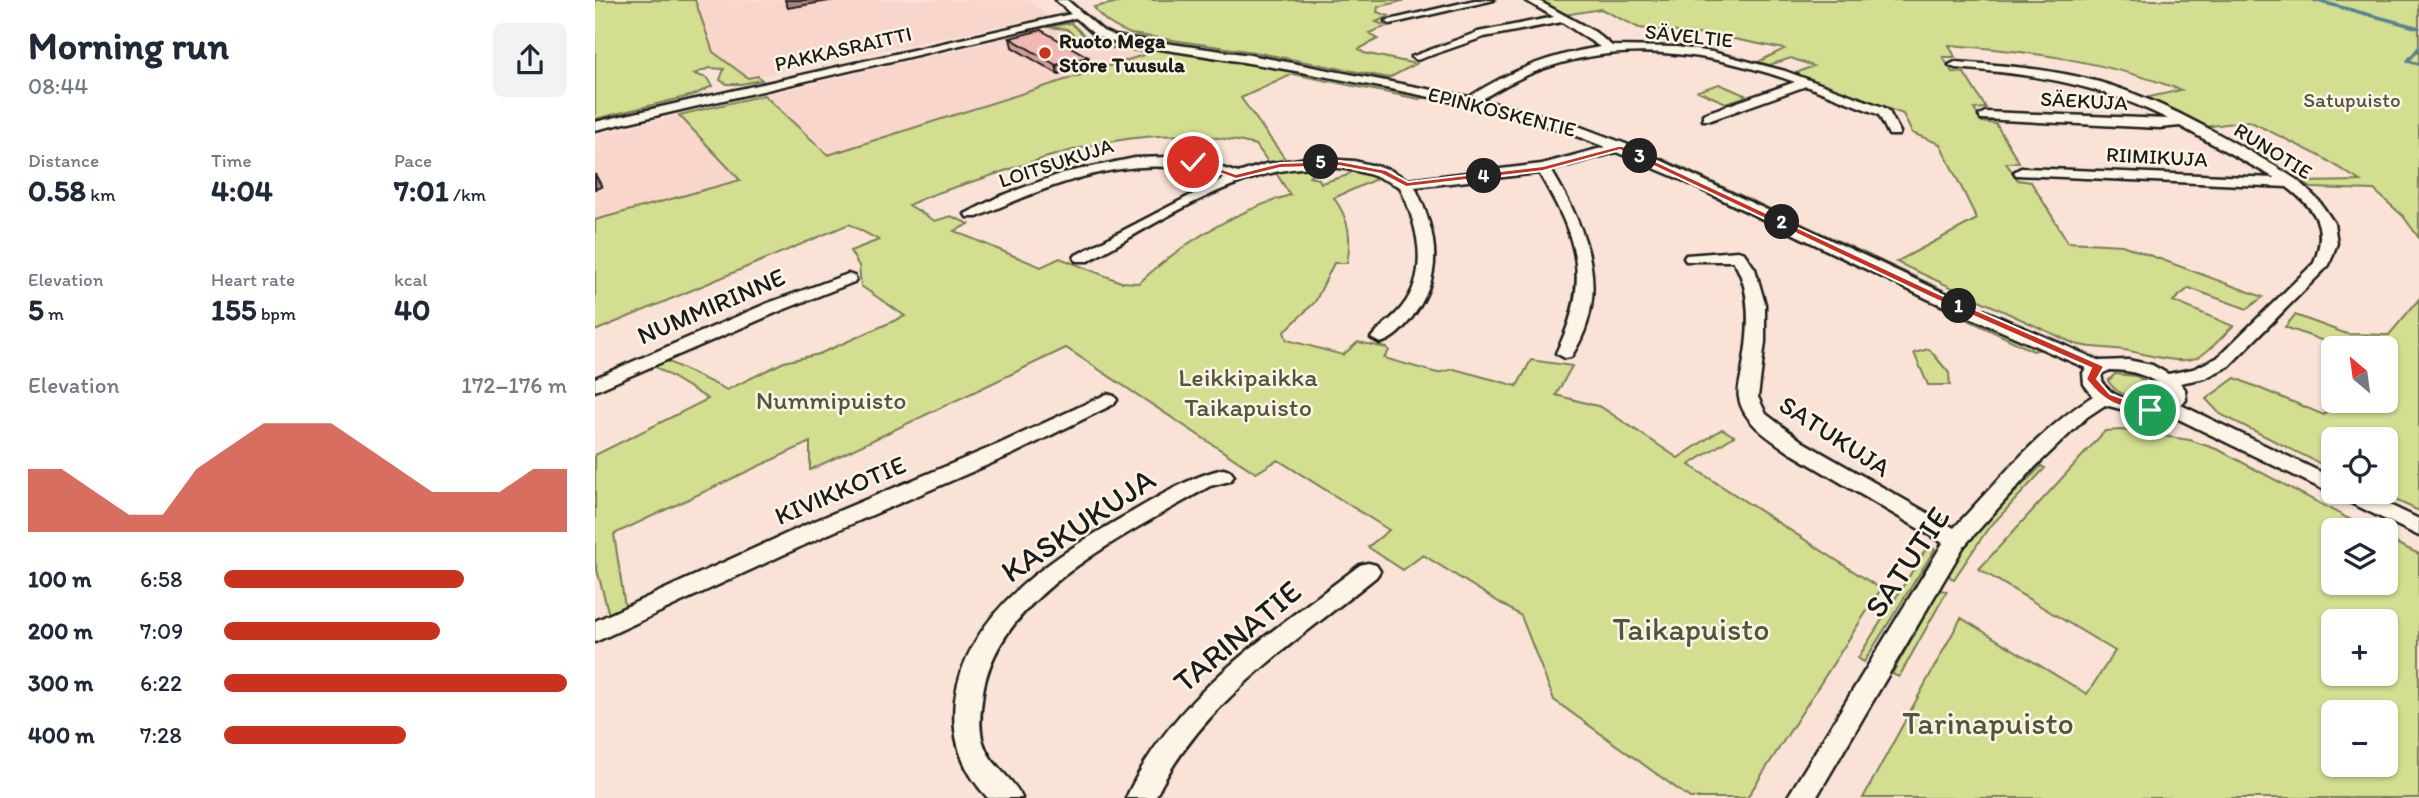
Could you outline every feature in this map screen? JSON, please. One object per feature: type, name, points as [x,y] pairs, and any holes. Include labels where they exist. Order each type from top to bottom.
[{"type":"street","points":[[1061,0],[1079,15]]},
{"type":"street","points":[[1390,22],[1489,0]]},
{"type":"street","points":[[1530,0],[1591,34],[1610,50]]},
{"type":"street","name":"EPINKOSKENTIE","points":[[1079,15],[1103,36],[1112,39],[1244,57],[1548,120],[1621,148],[1934,295],[2098,367],[2124,364],[2154,373],[2166,380]]},
{"type":"street","name":"PAKKASRAITTI","points":[[595,126],[1079,15]]},
{"type":"street","points":[[1417,57],[1476,36],[1562,19]]},
{"type":"street","name":"SÄVELTIE","points":[[1471,102],[1516,73],[1533,65],[1566,56],[1610,50],[1667,50],[1705,54],[1756,65],[1879,110],[1884,113],[1894,131]]},
{"type":"street","name":"RUNOTIE","points":[[1955,65],[2010,68],[2068,77],[2126,94],[2262,164],[2292,183],[2314,204],[2326,223],[2330,240],[2326,257],[2223,362],[2207,371],[2166,380]]},
{"type":"street","points":[[1707,117],[1804,83]]},
{"type":"street","name":"SÄEKUJA","points":[[1985,116],[2160,124],[2182,122]]},
{"type":"street","points":[[1082,258],[1236,177],[1280,165],[1321,162],[1369,168],[1406,184],[1543,168],[1621,148]]},
{"type":"street","name":"LOITSUKUJA","points":[[972,214],[1076,174],[1115,163],[1156,160],[1193,162],[1236,177]]},
{"type":"street","points":[[1543,168],[1570,211],[1586,258],[1586,293],[1579,326],[1565,353]]},
{"type":"street","name":"RIIMIKUJA","points":[[2021,172],[2292,183]]},
{"type":"street","points":[[1380,338],[1401,323],[1423,282],[1429,259],[1424,226],[1406,184]]},
{"type":"street","name":"SATUKUJA","points":[[1692,258],[1738,257],[1747,269],[1756,304],[1756,342],[1748,397],[1758,417],[1776,434],[1796,447],[1956,540]]},
{"type":"street","name":"NUMMIRINNE","points":[[595,385],[780,305],[848,279]]},
{"type":"street","points":[[2098,367],[2092,373],[2091,379],[2106,396],[2134,408],[2150,410],[2169,407],[2321,480]]},
{"type":"street","points":[[2166,380],[2175,389],[2176,400],[2169,407]]},
{"type":"street","name":"SATUTIE","points":[[1801,798],[1956,540],[2028,462],[2080,413],[2106,396]]},
{"type":"street","name":"KIVIKKOTIE","points":[[595,632],[818,529],[1006,449],[1107,400]]},
{"type":"street","name":"KASKUKUJA","points":[[1008,798],[982,770],[970,744],[967,727],[967,692],[981,653],[992,633],[1017,602],[1037,584],[1203,481],[1223,476]]},
{"type":"street","points":[[2370,504],[2419,527]]},
{"type":"street","name":"TARINATIE","points":[[1140,798],[1178,733],[1205,702],[1368,572]]},
{"type":"shaded area","points":[[695,0],[1029,0],[1048,16],[748,78],[713,52]]},
{"type":"shaded area","points":[[1053,28],[1067,29],[1078,39],[1099,46],[1152,53],[827,155],[764,95]]},
{"type":"shaded area","points":[[679,115],[740,180],[595,220],[595,135]]},
{"type":"green space","points":[[595,0],[695,0],[713,52],[748,78],[758,76],[762,80],[727,84],[720,80],[724,69],[709,68],[694,74],[707,78],[712,86],[694,95],[595,119]]},
{"type":"green space","points":[[1130,0],[1406,0],[1378,7],[1377,12],[1389,16],[1376,22],[1387,26],[1369,33],[1378,39],[1359,49],[1364,53],[1416,64],[1389,78],[1254,52],[1131,34],[1110,24],[1094,7]]},
{"type":"green space","name":"Satupuisto","points":[[1538,0],[2419,0],[2419,238],[2403,216],[2374,190],[2311,188],[2303,182],[2360,181],[2322,157],[2249,121],[2204,127],[2145,98],[2181,90],[2124,72],[2066,59],[1949,45],[1955,57],[1943,57],[1952,72],[1964,73],[1986,108],[1974,109],[1982,122],[1996,124],[2019,162],[2006,163],[2018,180],[2031,182],[2068,242],[2122,245],[2263,297],[2247,309],[2189,288],[2173,301],[2233,326],[2209,350],[2193,359],[2174,360],[2075,344],[1896,262],[1977,219],[1940,144],[1912,133],[1903,114],[1794,74],[1813,66],[1791,58],[1769,65],[1758,62],[1784,49],[1724,37],[1639,28],[1601,9],[1564,15]]},
{"type":"green space","name":"Taikapuisto","points":[[1071,23],[1085,36],[1106,41],[1247,60],[1429,96],[1419,99],[1293,74],[1241,98],[1286,160],[1269,163],[1256,145],[1220,138],[1151,136],[1117,140],[1051,156],[936,193],[909,205],[935,221],[951,216],[969,224],[954,231],[1041,267],[1060,258],[1121,282],[1139,283],[1210,230],[1249,210],[1290,195],[1274,170],[1333,166],[1328,171],[1310,175],[1309,177],[1319,179],[1321,183],[1345,176],[1358,168],[1383,176],[1334,198],[1348,229],[1347,263],[1334,263],[1315,302],[1284,332],[1287,340],[1343,355],[1358,342],[1387,348],[1389,351],[1384,358],[1437,373],[1454,369],[1517,386],[1531,360],[1572,366],[1556,395],[1601,407],[1678,458],[1722,429],[1734,436],[1689,465],[1881,589],[1747,798],[1690,798],[1554,700],[1521,616],[1423,555],[1403,570],[1368,547],[1389,530],[1278,460],[1256,473],[1066,348],[810,470],[810,442],[614,534],[625,607],[609,615],[595,562],[595,455],[708,399],[654,366],[667,361],[727,390],[784,362],[819,354],[905,316],[861,286],[859,266],[850,251],[879,240],[849,224],[595,331],[595,220],[740,180],[679,115],[764,95],[828,155],[1150,53],[1099,46],[1078,39],[1067,29],[1047,27]]},
{"type":"green space","points":[[1719,84],[1747,96],[1726,103],[1698,91]]},
{"type":"green space","points":[[1650,153],[1952,294],[1928,286],[1645,154]]},
{"type":"green space","points":[[1692,187],[1713,194],[2041,349],[2033,351]]},
{"type":"green space","points":[[2419,299],[2419,511],[2398,501],[2398,427],[2321,427],[2321,464],[2220,414],[2206,399],[2235,378],[2324,415],[2398,413],[2398,336],[2321,336],[2321,340],[2285,327],[2295,315],[2347,334],[2389,335]]},
{"type":"green space","points":[[1929,349],[1949,373],[1950,385],[1928,385],[1914,353]]},
{"type":"green space","points":[[2115,374],[2136,376],[2152,386],[2153,394],[2134,397],[2122,394],[2108,381]]},
{"type":"green space","name":"Tarinapuisto","points":[[2121,430],[2190,440],[2219,450],[2347,518],[2321,518],[2321,595],[2398,595],[2398,544],[2419,554],[2419,798],[1863,798],[1961,618],[2087,694],[2115,651],[1979,569],[2105,431]]},
{"type":"green space","points":[[2041,466],[2045,468],[1987,530],[1954,579],[1951,578],[1948,573],[1973,535]]},
{"type":"green space","points":[[1928,546],[1935,549],[1864,662],[1858,658]]},
{"type":"green space","points":[[1939,590],[1947,591],[1899,677],[1892,674]]},
{"type":"building","points":[[1041,30],[1088,57],[1056,65],[1010,38]]},
{"type":"waterway","points":[[2314,0],[2419,28]]},
{"type":"waterway","points":[[2419,48],[2408,61],[2419,64]]},
{"type":"place","name":"Ruoto Mega Store Tuusula","points":[[1045,53]]},
{"type":"route","points":[[1193,162],[1236,177],[1280,165],[1339,163],[1383,172],[1406,184],[1543,168],[1621,148],[1934,295],[2098,367],[2092,373],[2091,379],[2095,387],[2119,403],[2150,410]]},
{"type":"park label","name":"Leikkipaikka Taikapuisto","points":[[1248,392]]},
{"type":"park label","name":"Nummipuisto","points":[[831,400]]}]
